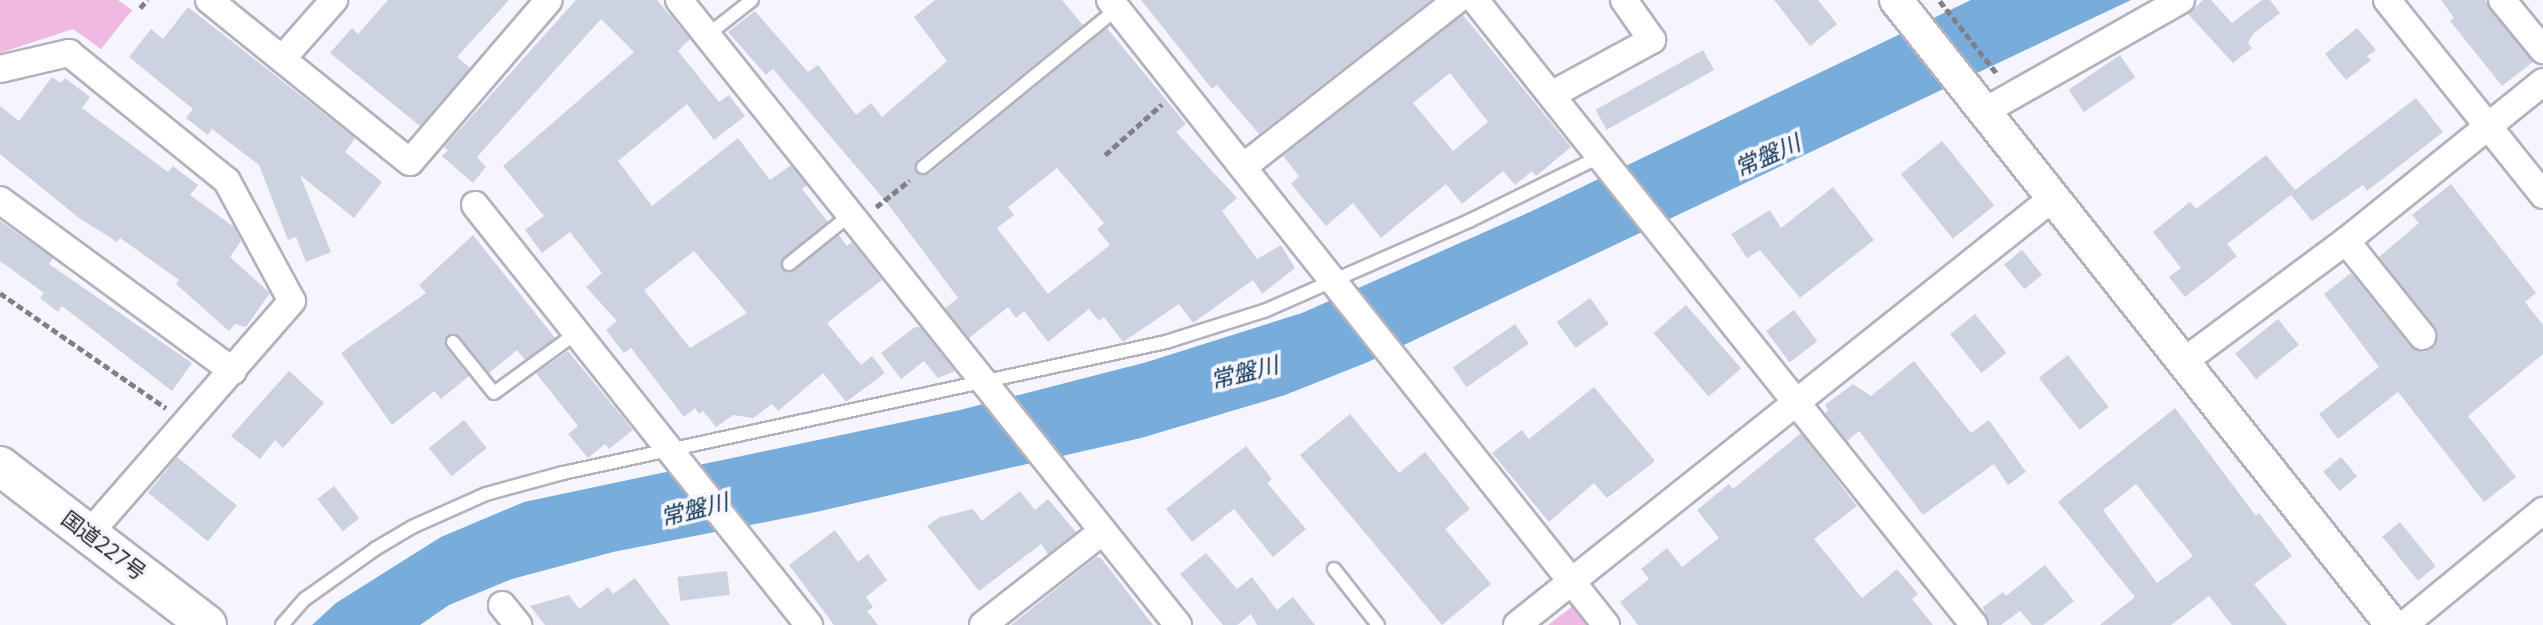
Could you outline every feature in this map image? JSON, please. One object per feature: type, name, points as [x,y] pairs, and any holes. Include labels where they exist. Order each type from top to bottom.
[{"type":"highway","name":"国道227号","points":[[0,466],[207,625]]},
{"type":"street","points":[[209,0],[410,162],[549,0]]},
{"type":"street","points":[[282,59],[334,0]]},
{"type":"street","points":[[679,0],[1178,625]]},
{"type":"street","points":[[1242,167],[1457,0]]},
{"type":"street","points":[[1475,0],[1606,160],[1795,403],[1974,625]]},
{"type":"street","points":[[1553,94],[1652,40],[1624,0]]},
{"type":"street","points":[[1977,100],[2181,0]]},
{"type":"street","points":[[2387,0],[2543,195]]},
{"type":"street","points":[[2502,0],[2543,50]]},
{"type":"street","points":[[1113,4],[1441,415],[1446,428],[1606,625]]},
{"type":"street","points":[[1902,8],[2392,625]]},
{"type":"street","points":[[0,69],[69,53],[227,181],[292,301],[89,534]]},
{"type":"street","points":[[2183,362],[2346,241],[2543,82]]},
{"type":"street","points":[[1517,625],[2054,197]]},
{"type":"street","points":[[0,200],[233,371]]},
{"type":"street","points":[[475,205],[809,625]]},
{"type":"street","points":[[2346,241],[2422,335]]},
{"type":"street","points":[[2404,625],[2543,511]]},
{"type":"street","points":[[988,623],[1103,531]]},
{"type":"lane","points":[[706,36],[752,0]]},
{"type":"lane","points":[[923,167],[1113,4]]},
{"type":"lane","points":[[282,625],[305,599],[365,556],[441,513],[527,481],[676,456],[988,386],[1166,342],[1264,311],[1336,282],[1606,160]]},
{"type":"lane","points":[[789,264],[853,219]]},
{"type":"lane","points":[[453,342],[494,393],[575,334]]},
{"type":"lane","points":[[1334,569],[1378,625]]},
{"type":"path","points":[[140,8],[147,0]]},
{"type":"path","points":[[1940,1],[1999,76]]},
{"type":"path","points":[[1105,155],[1180,88]]},
{"type":"path","points":[[853,219],[923,167]]},
{"type":"path","points":[[0,293],[187,422]]},
{"type":"shaded area","points":[[0,0],[118,0],[132,10],[101,49],[73,29],[0,53]]},
{"type":"shaded area","points":[[1573,606],[1588,625],[1548,625]]},
{"type":"water","name":"常盤川","points":[[1971,0],[2131,0],[1368,362],[1285,395],[1141,438],[816,512],[613,552],[512,579],[449,605],[420,625],[312,625],[336,603],[441,537],[524,502],[960,410],[1147,362],[1302,313],[1532,211]]},
{"type":"building","points":[[388,0],[509,0],[457,57],[470,68],[420,126],[330,53],[352,28],[358,34]]},
{"type":"building","points":[[576,0],[657,0],[690,39],[678,51],[719,102],[729,95],[745,116],[714,140],[687,104],[618,161],[652,206],[738,138],[770,180],[791,165],[807,185],[802,189],[828,222],[783,258],[783,270],[794,271],[839,235],[847,246],[852,242],[882,280],[827,323],[861,365],[872,356],[885,373],[846,402],[823,373],[778,411],[772,404],[753,418],[733,415],[716,427],[703,411],[699,414],[695,408],[684,417],[631,348],[624,353],[606,330],[617,321],[586,287],[602,273],[570,232],[542,253],[525,230],[544,216],[503,166],[634,52],[601,19],[477,157],[486,167],[473,183],[442,156],[448,150],[444,147]],"holes":[[[694,251],[747,313],[690,348],[644,290]]]},
{"type":"building","points":[[935,0],[1062,0],[1083,25],[917,160],[917,173],[929,174],[1107,28],[1186,124],[1176,132],[1237,198],[1222,211],[1257,259],[1281,245],[1295,268],[1262,294],[1253,280],[1193,323],[1179,304],[1123,342],[1104,317],[1099,321],[1089,309],[1048,342],[1024,311],[1016,318],[1008,307],[969,338],[945,308],[958,298],[888,204],[773,69],[766,75],[728,32],[755,11],[808,72],[818,65],[856,115],[871,103],[882,117],[947,61],[914,17]],"holes":[[[1057,168],[1104,223],[1097,229],[1110,245],[1048,294],[997,228],[1014,215],[1008,207]]]},
{"type":"building","points":[[1141,0],[1431,0],[1259,134],[1217,85],[1212,89]]},
{"type":"building","points":[[1774,0],[1818,0],[1837,24],[1810,46]]},
{"type":"building","points":[[2203,0],[2211,0],[2232,23],[2262,0],[2270,0],[2280,13],[2253,34],[2248,43],[2252,48],[2233,63],[2188,14]]},
{"type":"building","points":[[2441,0],[2485,0],[2533,62],[2502,86],[2450,21],[2454,18]]},
{"type":"building","points":[[188,7],[355,138],[345,152],[382,182],[354,218],[300,175],[331,252],[306,262],[296,237],[288,240],[259,165],[212,129],[208,135],[186,118],[193,109],[129,57],[151,29],[163,39]]},
{"type":"building","points":[[1463,15],[1571,147],[1536,176],[1532,171],[1515,185],[1503,171],[1462,204],[1446,184],[1381,238],[1353,203],[1326,226],[1291,184],[1299,176],[1283,156]],"holes":[[[1450,73],[1488,122],[1453,151],[1413,103]]]},
{"type":"building","points":[[2357,28],[2376,50],[2367,56],[2371,60],[2346,80],[2325,54]]},
{"type":"building","points":[[1703,50],[1714,70],[1607,130],[1595,110]]},
{"type":"building","points":[[2120,55],[2135,77],[2084,112],[2069,90]]},
{"type":"building","points":[[52,77],[61,83],[65,78],[90,97],[82,108],[168,172],[173,166],[198,185],[190,195],[234,227],[241,241],[230,257],[270,293],[246,327],[235,324],[229,331],[176,284],[179,280],[120,238],[117,242],[79,218],[0,154],[0,106],[19,121]]},
{"type":"building","points":[[2416,98],[2443,132],[2367,191],[2363,185],[2312,221],[2291,195],[2227,244],[2237,256],[2185,297],[2169,277],[2181,268],[2153,232],[2190,202],[2196,209],[2266,155],[2295,190]]},
{"type":"building","points":[[1942,141],[1994,206],[1953,239],[1901,174]]},
{"type":"building","points":[[2451,184],[2536,293],[2525,302],[2543,325],[2543,354],[2468,416],[2516,477],[2484,502],[2398,392],[2338,439],[2319,414],[2379,367],[2324,294],[2351,273],[2410,346],[2424,352],[2436,342],[2434,326],[2379,257],[2419,223],[2412,215]]},
{"type":"building","points":[[1833,187],[1874,240],[1800,298],[1760,250],[1747,258],[1731,234],[1770,210],[1781,228]]},
{"type":"building","points":[[0,221],[53,258],[49,264],[192,363],[172,391],[62,306],[58,312],[40,298],[44,293],[0,261]]},
{"type":"building","points":[[473,235],[555,338],[525,360],[517,350],[489,373],[459,336],[448,335],[446,347],[469,376],[441,399],[434,391],[392,425],[341,353],[426,293],[419,285]]},
{"type":"building","points":[[2022,250],[2042,275],[2024,289],[2004,264]]},
{"type":"building","points":[[1590,298],[1609,324],[1576,348],[1557,322]]},
{"type":"building","points":[[1686,305],[1741,368],[1709,397],[1654,333]]},
{"type":"building","points":[[1794,310],[1817,341],[1790,362],[1766,331]]},
{"type":"building","points":[[1975,314],[2006,353],[1982,373],[1950,334]]},
{"type":"building","points":[[2278,319],[2299,345],[2256,379],[2235,354]]},
{"type":"building","points":[[1515,324],[1529,344],[1467,387],[1453,368]]},
{"type":"building","points":[[915,327],[920,327],[955,371],[938,378],[924,361],[901,379],[881,353]]},
{"type":"building","points":[[568,351],[633,430],[609,449],[605,444],[588,458],[568,434],[578,426],[536,373]]},
{"type":"building","points":[[2068,355],[2109,407],[2079,430],[2039,378]]},
{"type":"building","points":[[1914,361],[1971,433],[1989,420],[2026,472],[2008,485],[1994,464],[1923,515],[1859,431],[1847,441],[1825,413],[1828,410],[1825,405],[1853,384],[1871,396]]},
{"type":"building","points":[[289,371],[324,403],[283,448],[275,440],[260,459],[231,436]]},
{"type":"building","points":[[1594,387],[1655,461],[1607,498],[1594,483],[1549,522],[1492,453],[1522,430],[1529,439]]},
{"type":"building","points":[[2175,408],[2256,516],[2259,513],[2292,556],[2254,584],[2287,625],[2232,625],[2209,596],[2171,625],[2100,625],[2135,597],[2058,502]],"holes":[[[2136,484],[2193,556],[2157,583],[2103,510]]]},
{"type":"building","points":[[1350,414],[1399,473],[1425,452],[1470,509],[1445,529],[1491,584],[1442,625],[1300,455]]},
{"type":"building","points":[[464,420],[487,448],[452,476],[429,448]]},
{"type":"building","points":[[1801,433],[1857,506],[1814,539],[1862,598],[1897,569],[1918,594],[1912,599],[1933,625],[1638,625],[1620,602],[1649,579],[1641,569],[1667,548],[1682,567],[1719,538],[1697,510],[1729,484],[1733,489]]},
{"type":"building","points":[[1246,446],[1272,479],[1267,483],[1306,529],[1273,557],[1234,509],[1192,542],[1166,509]]},
{"type":"building","points":[[177,457],[237,505],[208,541],[148,493]]},
{"type":"building","points":[[2341,457],[2357,476],[2339,491],[2323,472]]},
{"type":"building","points":[[334,486],[359,518],[343,531],[317,499]]},
{"type":"building","points":[[1020,491],[1035,510],[1048,499],[1076,532],[1048,554],[1041,544],[979,591],[927,526],[940,517],[973,509],[982,521]]},
{"type":"building","points":[[2400,522],[2436,566],[2418,581],[2382,536]]},
{"type":"building","points":[[835,530],[858,562],[868,554],[887,580],[866,597],[873,607],[867,611],[878,625],[834,625],[789,565]]},
{"type":"building","points":[[1206,553],[1237,589],[1252,577],[1277,610],[1293,597],[1315,625],[1257,625],[1251,614],[1237,625],[1223,625],[1180,574]]},
{"type":"building","points":[[1096,557],[1101,558],[1153,625],[1011,625]]},
{"type":"building","points":[[2045,565],[2074,601],[2043,625],[2032,625],[2020,611],[2001,625],[1989,625],[1983,607],[2003,592],[2006,596]]},
{"type":"building","points":[[727,571],[730,595],[680,601],[677,577]]},
{"type":"building","points":[[635,578],[670,625],[545,625],[530,606],[569,595],[579,609],[608,587],[613,594]]}]
